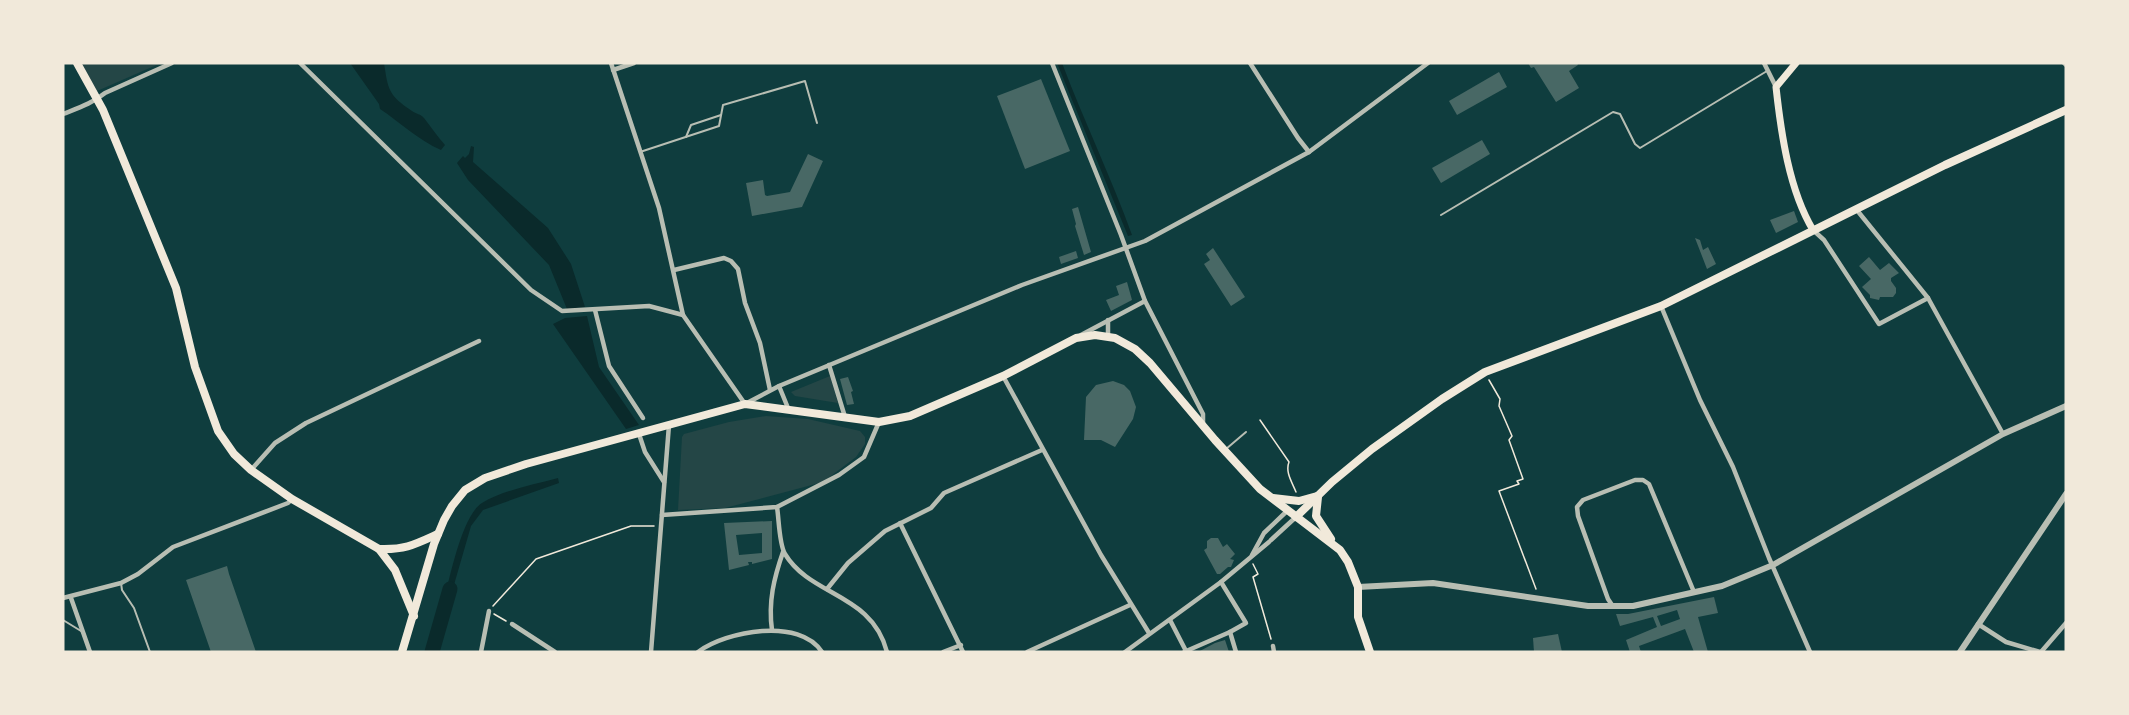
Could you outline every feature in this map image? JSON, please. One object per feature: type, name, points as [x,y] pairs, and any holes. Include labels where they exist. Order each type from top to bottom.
[{"type":"main road","points":[[77,63],[97,100],[176,288],[195,367],[218,431],[234,453],[251,470],[292,499],[379,549],[395,570],[414,616]]},
{"type":"main road","points":[[1796,63],[1776,87],[1789,162],[1804,214],[1814,230]]},
{"type":"main road","points":[[1296,517],[1372,449],[1442,399],[1485,372],[1661,306],[1856,209],[2066,110]]},
{"type":"main road","points":[[402,652],[438,534],[448,513],[460,496],[484,478],[526,464],[746,404],[879,422],[910,416],[1003,376],[1076,338],[1095,335],[1108,336],[1125,342],[1143,355],[1224,451],[1269,497],[1340,550]]},
{"type":"main road","points":[[1269,497],[1299,501],[1319,496]]},
{"type":"main road","points":[[1319,496],[1316,516],[1348,562],[1358,587],[1358,617],[1370,652]]},
{"type":"main road","points":[[1287,511],[1299,501]]},
{"type":"main road","points":[[379,549],[410,547],[438,534]]},
{"type":"street","points":[[63,114],[172,63]]},
{"type":"street","points":[[300,63],[531,290],[562,311],[649,306],[683,315]]},
{"type":"street","points":[[611,63],[659,208],[683,315],[746,404],[779,386],[1022,285],[1145,241],[1309,152],[1419,72],[1428,63]]},
{"type":"street","points":[[613,70],[634,63]]},
{"type":"street","points":[[1052,63],[1126,248],[1144,301],[1203,414],[1203,426]]},
{"type":"street","points":[[1250,63],[1309,152]]},
{"type":"street","points":[[1764,63],[1776,87]]},
{"type":"street","points":[[1856,209],[1928,298],[2003,434]]},
{"type":"street","points":[[1814,230],[1824,240],[1879,324],[1928,298]]},
{"type":"street","points":[[674,270],[724,258],[731,261],[738,269],[745,303],[760,343],[770,390]]},
{"type":"street","points":[[1076,338],[1144,301]]},
{"type":"street","points":[[1661,306],[1700,400],[1733,467],[1810,652]]},
{"type":"street","points":[[595,310],[609,366],[642,418]]},
{"type":"street","points":[[1108,320],[1108,336]]},
{"type":"street","points":[[251,470],[275,442],[306,423],[479,341]]},
{"type":"street","points":[[829,366],[845,417]]},
{"type":"street","points":[[1003,376],[1130,605],[1149,633]]},
{"type":"street","points":[[779,386],[788,408]]},
{"type":"street","points":[[1358,587],[1433,583],[1588,606],[1633,606],[1722,586],[1773,565],[2003,434],[2066,406]]},
{"type":"street","points":[[662,515],[777,507],[839,475],[864,457],[879,422]]},
{"type":"street","points":[[651,652],[669,425]]},
{"type":"street","points":[[639,434],[645,452],[665,483]]},
{"type":"street","points":[[827,589],[848,562],[885,531],[931,507],[944,493],[1042,450]]},
{"type":"street","points":[[1612,605],[1578,516],[1577,507],[1583,500],[1639,480],[1649,484],[1694,592]]},
{"type":"street","points":[[1960,652],[2066,494]]},
{"type":"street","points":[[63,598],[71,598],[121,583],[138,574],[173,547],[288,504],[292,499]]},
{"type":"street","points":[[772,630],[770,615],[772,583],[783,552],[777,507]]},
{"type":"street","points":[[1250,558],[1264,533],[1287,511]]},
{"type":"street","points":[[1125,652],[1221,582],[1296,517]]},
{"type":"street","points":[[900,523],[963,652]]},
{"type":"street","points":[[783,552],[795,566],[827,589],[848,600],[869,618],[884,639],[887,652]]},
{"type":"street","points":[[1170,620],[1185,652],[1230,632],[1246,622],[1221,582]]},
{"type":"street","points":[[71,598],[85,634],[88,651]]},
{"type":"street","points":[[1027,652],[1130,605]]},
{"type":"street","points":[[481,652],[491,613]]},
{"type":"street","points":[[1978,624],[2006,642],[2041,652],[2066,623]]},
{"type":"street","points":[[512,624],[555,652]]},
{"type":"street","points":[[698,652],[730,637],[772,630],[789,631],[804,636],[816,643],[822,652]]},
{"type":"street","points":[[1230,632],[1236,652]]},
{"type":"street","points":[[943,652],[961,645]]},
{"type":"street","points":[[1273,646],[1274,652]]},
{"type":"lane","points":[[1441,215],[1613,112],[1620,114],[1635,144],[1640,148],[1767,71]]},
{"type":"lane","points":[[640,152],[719,126],[723,105],[805,81],[817,123]]},
{"type":"lane","points":[[686,137],[691,125],[721,115]]},
{"type":"lane","points":[[1224,451],[1246,432]]},
{"type":"lane","points":[[121,583],[122,590],[134,608],[150,652]]},
{"type":"lane","points":[[63,620],[85,634]]},
{"type":"path","points":[[1485,372],[1500,399],[1499,406],[1512,436],[1509,440],[1523,479],[1517,481],[1519,484],[1499,491],[1539,598]]},
{"type":"path","points":[[1260,420],[1289,462],[1288,474],[1299,501]]},
{"type":"path","points":[[512,624],[491,613],[536,559],[631,526],[651,525]]},
{"type":"path","points":[[1250,558],[1258,574],[1253,577],[1273,646]]},
{"type":"shaded area","points":[[81,63],[161,63],[97,91]]},
{"type":"shaded area","points":[[350,63],[384,63],[390,91],[404,105],[424,118],[445,145],[441,150],[380,109],[379,104]]},
{"type":"shaded area","points":[[1057,63],[1062,63],[1132,235],[1128,236]]},
{"type":"shaded area","points":[[471,146],[474,147],[473,162],[548,228],[571,264],[585,307],[567,309],[549,265],[468,180],[457,163],[463,156],[465,158],[469,154]]},
{"type":"shaded area","points":[[587,316],[599,367],[639,425],[626,429],[553,324],[565,318]]},
{"type":"shaded area","points":[[830,376],[838,403],[795,396],[791,392]]},
{"type":"shaded area","points":[[766,416],[808,419],[860,431],[865,437],[865,444],[856,457],[823,482],[725,508],[678,510],[684,434],[729,422]]},
{"type":"shaded area","points":[[558,478],[559,483],[483,510],[471,526],[447,609],[442,607],[462,535],[475,510],[482,503],[499,495]]},
{"type":"building","points":[[1528,63],[1577,63],[1578,65],[1569,71],[1579,88],[1556,102],[1534,67],[1531,68]]},
{"type":"building","points":[[1499,72],[1507,87],[1457,115],[1449,101]]},
{"type":"building","points":[[1041,79],[1070,151],[1025,169],[997,96]]},
{"type":"building","points":[[1482,140],[1490,154],[1441,183],[1432,168]]},
{"type":"building","points":[[808,154],[823,161],[802,207],[752,216],[746,183],[763,180],[767,196],[790,192]]},
{"type":"building","points":[[1078,207],[1091,252],[1084,255],[1072,209]]},
{"type":"building","points":[[1794,211],[1798,222],[1776,233],[1770,220]]},
{"type":"building","points":[[1695,238],[1700,240],[1703,250],[1708,247],[1716,264],[1707,269]]},
{"type":"building","points":[[1213,248],[1245,297],[1231,306],[1204,264],[1210,260],[1206,254]]},
{"type":"building","points":[[1076,251],[1078,258],[1061,264],[1059,257]]},
{"type":"building","points":[[1869,257],[1880,270],[1889,263],[1899,273],[1891,278],[1896,288],[1893,297],[1880,297],[1879,300],[1870,298],[1862,287],[1871,279],[1859,266]]},
{"type":"building","points":[[1127,282],[1132,300],[1111,311],[1106,300],[1119,295],[1116,286]]},
{"type":"building","points":[[848,377],[853,391],[851,392],[854,404],[847,405],[840,379]]},
{"type":"building","points":[[1113,381],[1124,385],[1130,391],[1136,407],[1133,419],[1115,447],[1101,440],[1084,440],[1086,397],[1096,385]]},
{"type":"building","points":[[772,521],[772,559],[752,564],[748,562],[749,565],[729,570],[724,523]],"holes":[[[762,533],[762,553],[739,555],[736,535]]]},
{"type":"building","points":[[1211,538],[1218,538],[1223,547],[1227,544],[1235,554],[1230,559],[1234,560],[1231,567],[1220,574],[1217,574],[1204,550],[1207,548],[1207,541]]},
{"type":"building","points":[[227,566],[256,652],[211,652],[186,580]]},
{"type":"building","points":[[1714,597],[1718,613],[1698,617],[1708,652],[1694,652],[1685,629],[1639,646],[1641,652],[1630,652],[1626,640],[1657,627],[1653,617],[1620,626],[1616,614],[1628,614]],"holes":[[[1677,610],[1680,619],[1661,626],[1657,616]]]},
{"type":"building","points":[[1558,634],[1562,652],[1534,652],[1533,638]]},
{"type":"building","points":[[1225,640],[1229,652],[1198,652],[1215,643]]},
{"type":"waterway","points":[[432,652],[450,589]]}]
